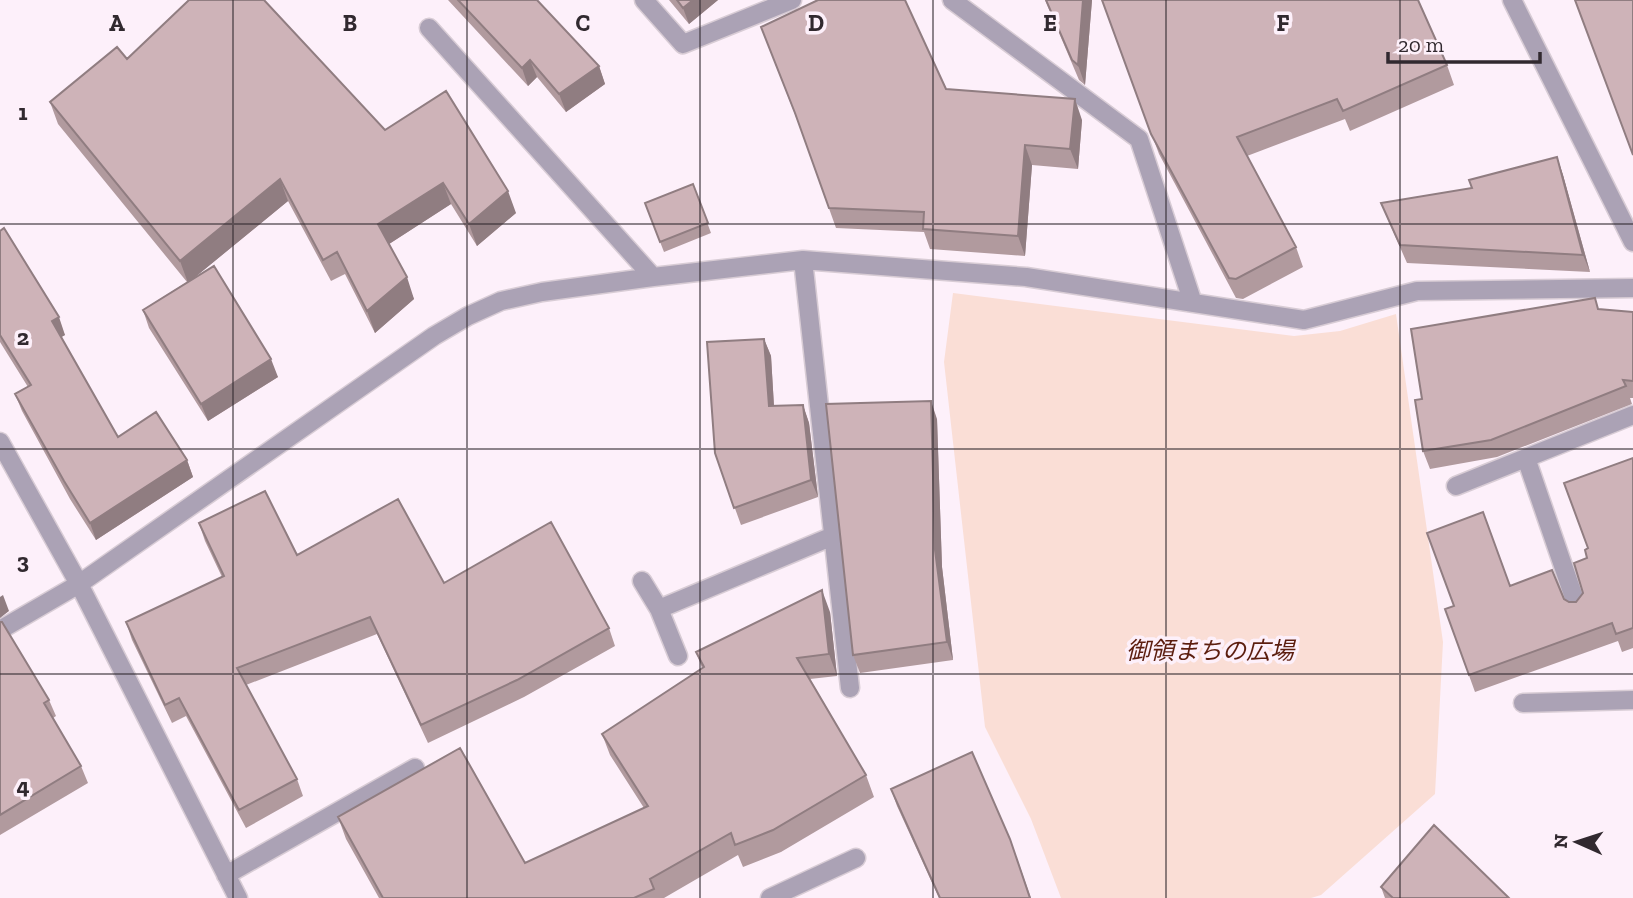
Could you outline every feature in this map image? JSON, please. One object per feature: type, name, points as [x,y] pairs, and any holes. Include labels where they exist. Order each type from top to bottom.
[{"type":"street","points":[[644,0],[683,44],[792,0]]},
{"type":"street","points":[[952,0],[1139,139],[1193,303]]},
{"type":"street","points":[[1512,0],[1633,242]]},
{"type":"street","points":[[429,28],[653,277]]},
{"type":"street","points":[[803,260],[850,688]]},
{"type":"street","points":[[0,630],[79,583],[434,336],[501,301],[653,277],[803,260],[1026,277],[1304,320],[1417,291],[1633,288]]},
{"type":"street","points":[[1456,486],[1633,415]]},
{"type":"street","points":[[0,442],[79,583],[238,898]]},
{"type":"street","points":[[1526,458],[1578,609]]},
{"type":"street","points":[[659,609],[833,536]]},
{"type":"street","points":[[642,581],[659,609],[678,656]]},
{"type":"street","points":[[1523,703],[1633,699]]},
{"type":"street","points":[[226,875],[415,768]]},
{"type":"street","points":[[770,898],[856,858]]},
{"type":"green space","name":"御領まちの広場","points":[[953,293],[1294,336],[1340,331],[1396,314],[1443,642],[1435,794],[1321,895],[1311,898],[1061,898],[1031,819],[985,727],[944,362]]},
{"type":"building","points":[[189,0],[264,0],[385,130],[446,91],[508,191],[469,224],[443,183],[378,224],[407,277],[367,311],[337,252],[323,260],[280,179],[180,261],[50,102],[117,47],[127,59]]},
{"type":"building","points":[[458,0],[537,0],[599,66],[559,94],[530,60],[522,68]]},
{"type":"building","points":[[677,0],[693,0],[683,8]]},
{"type":"building","points":[[818,0],[905,0],[946,89],[1075,99],[1070,149],[1025,145],[1018,236],[923,229],[924,212],[829,208],[761,27]]},
{"type":"building","points":[[1046,0],[1083,0],[1078,65],[1072,60]]},
{"type":"building","points":[[1102,0],[1418,0],[1447,65],[1343,111],[1337,99],[1237,137],[1296,247],[1236,279],[1229,278],[1151,134]]},
{"type":"building","points":[[1575,0],[1633,0],[1633,155]]},
{"type":"building","points":[[1557,157],[1583,255],[1400,245],[1381,203],[1472,188],[1469,180]]},
{"type":"building","points":[[693,184],[708,223],[660,242],[645,203]]},
{"type":"building","points":[[4,228],[59,317],[52,321],[118,437],[156,412],[187,460],[90,523],[15,394],[31,385],[0,335],[0,231]]},
{"type":"building","points":[[214,266],[271,359],[201,404],[143,310]]},
{"type":"building","points":[[1595,298],[1598,309],[1633,312],[1633,381],[1623,380],[1626,386],[1491,440],[1423,451],[1415,400],[1422,399],[1411,329]]},
{"type":"building","points":[[764,339],[769,406],[803,405],[811,480],[734,508],[715,453],[707,342]]},
{"type":"building","points":[[931,401],[935,550],[947,642],[853,655],[826,404]]},
{"type":"building","points":[[1633,458],[1633,628],[1616,634],[1612,623],[1469,675],[1445,609],[1454,606],[1427,533],[1483,512],[1510,586],[1552,570],[1564,599],[1576,602],[1583,593],[1574,563],[1587,558],[1585,550],[1588,548],[1564,483]]},
{"type":"building","points":[[265,491],[297,555],[398,499],[444,583],[551,522],[609,628],[517,680],[421,725],[370,617],[237,668],[297,779],[239,810],[179,698],[165,705],[126,622],[224,576],[199,523]]},
{"type":"building","points":[[822,590],[829,654],[797,658],[866,775],[773,830],[735,845],[731,833],[650,879],[654,889],[634,898],[383,898],[338,817],[460,748],[525,863],[648,806],[602,734],[704,667],[696,652]]},
{"type":"building","points":[[0,622],[49,700],[44,703],[81,766],[0,815]]},
{"type":"building","points":[[972,752],[1010,839],[1030,898],[940,898],[891,789]]},
{"type":"building","points":[[1434,825],[1509,898],[1393,898],[1381,887]]}]
